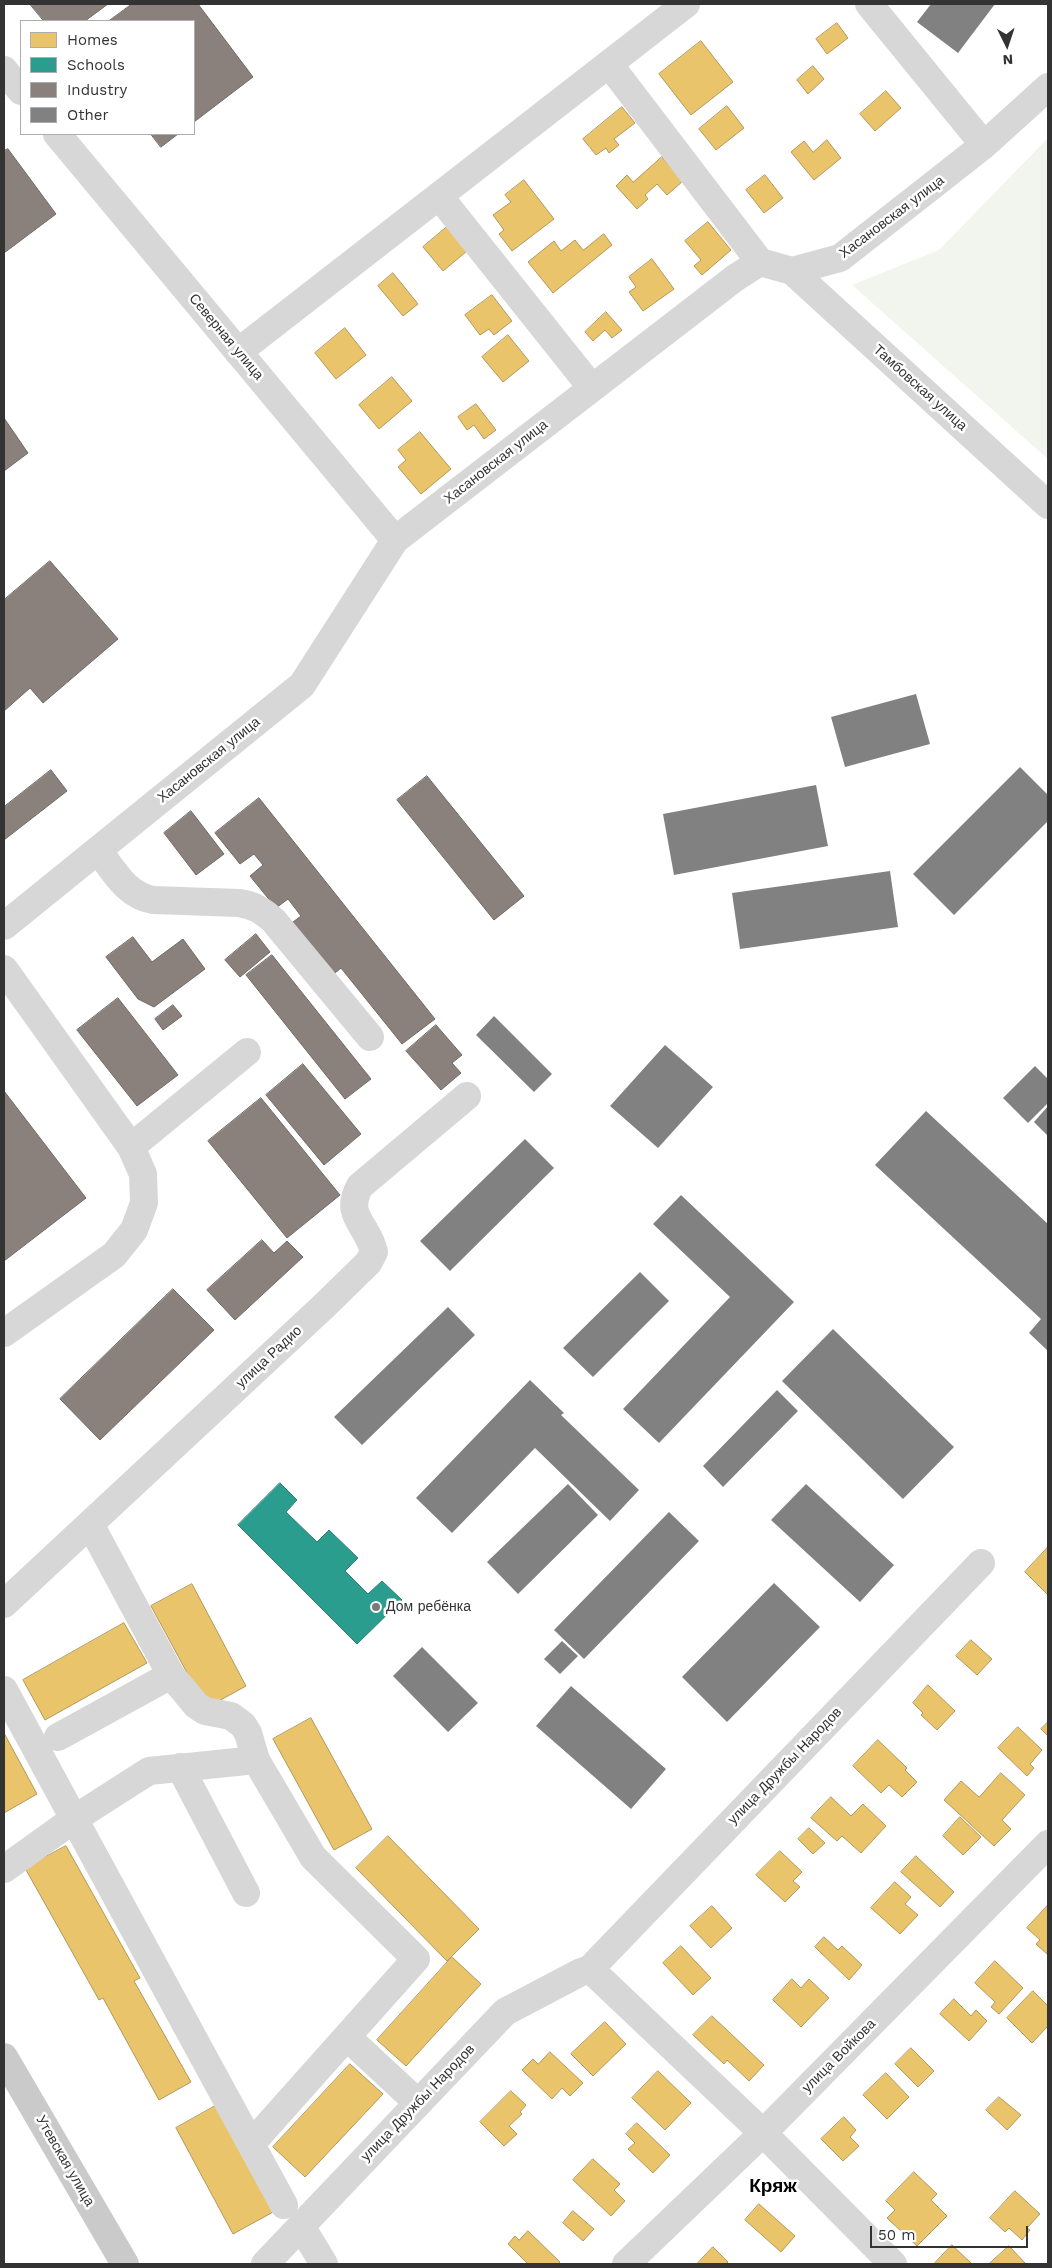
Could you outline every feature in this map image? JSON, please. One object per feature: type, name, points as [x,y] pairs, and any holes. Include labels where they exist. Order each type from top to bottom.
[{"type":"main road","name":"Утевская улица","points":[[4,2057],[125,2264]]},
{"type":"street","points":[[238,352],[686,4]]},
{"type":"street","points":[[869,4],[984,145]]},
{"type":"street","points":[[609,64],[760,262],[792,271]]},
{"type":"street","points":[[4,70],[20,90]]},
{"type":"street","name":"Хасановская улица","points":[[792,271],[840,258],[984,145],[1048,87]]},
{"type":"street","name":"Северная улица","points":[[58,135],[394,540]]},
{"type":"street","points":[[439,196],[592,388]]},
{"type":"street","name":"Хасановская улица","points":[[4,926],[302,685],[394,540],[734,278],[760,262]]},
{"type":"street","name":"Тамбовская улица","points":[[792,271],[1048,505]]},
{"type":"street","points":[[98,850],[130,891],[140,898],[239,903],[252,905],[265,912],[370,1037]]},
{"type":"street","points":[[4,969],[131,1148],[143,1174],[144,1203],[134,1230],[114,1255],[4,1333]]},
{"type":"street","points":[[131,1148],[247,1052]]},
{"type":"street","name":"улица Радио","points":[[4,1604],[368,1263],[374,1252],[371,1240],[354,1213],[353,1198],[360,1186],[467,1096]]},
{"type":"street","points":[[90,1524],[172,1675],[200,1708],[205,1711],[231,1716],[243,1725],[248,1733],[256,1760],[313,1857],[416,1959],[251,2144]]},
{"type":"street","name":"улица Дружбы Народов","points":[[265,2264],[505,2012],[590,1969],[980,1562]]},
{"type":"street","points":[[58,1737],[172,1675]]},
{"type":"street","points":[[4,1690],[284,2205]]},
{"type":"street","points":[[4,1869],[74,1819],[149,1771],[256,1760]]},
{"type":"street","points":[[180,1768],[246,1893]]},
{"type":"street","name":"улица Войкова","points":[[626,2264],[763,2133],[1048,1844]]},
{"type":"street","points":[[590,1969],[763,2133],[893,2264]]},
{"type":"street","points":[[347,2036],[418,2103]]},
{"type":"street","points":[[301,2226],[324,2264]]},
{"type":"shaded area","points":[[1048,138],[1048,459],[852,285],[939,250]]},
{"type":"building: Homes","points":[[837,23],[848,38],[827,54],[816,39]]},
{"type":"building: Homes","points":[[701,41],[733,82],[691,115],[659,74]]},
{"type":"building: Homes","points":[[813,66],[824,79],[808,94],[797,80]]},
{"type":"building: Homes","points":[[886,91],[901,108],[875,131],[860,114]]},
{"type":"building: Homes","points":[[727,106],[744,128],[716,150],[699,129]]},
{"type":"building: Homes","points":[[622,107],[635,123],[614,139],[619,145],[609,153],[606,148],[596,155],[583,139]]},
{"type":"building: Homes","points":[[827,140],[841,158],[814,180],[791,152],[804,141],[813,152]]},
{"type":"building: Homes","points":[[662,157],[683,181],[667,195],[657,184],[645,195],[648,199],[637,209],[616,186],[627,175],[633,182]]},
{"type":"building: Homes","points":[[765,175],[783,198],[764,213],[746,190]]},
{"type":"building: Homes","points":[[524,180],[554,219],[512,251],[499,234],[504,230],[493,215],[511,202],[505,195]]},
{"type":"building: Homes","points":[[708,222],[731,250],[702,275],[694,266],[701,260],[685,241]]},
{"type":"building: Homes","points":[[448,226],[473,246],[443,271],[423,247]]},
{"type":"building: Homes","points":[[604,234],[612,245],[553,293],[528,262],[554,241],[561,251],[575,240],[583,250]]},
{"type":"building: Homes","points":[[652,259],[674,289],[643,311],[629,292],[636,287],[629,277]]},
{"type":"building: Homes","points":[[393,273],[418,304],[403,316],[378,286]]},
{"type":"building: Homes","points":[[492,295],[512,321],[494,335],[489,329],[480,335],[465,315]]},
{"type":"building: Homes","points":[[606,312],[622,330],[612,338],[605,330],[593,341],[585,332]]},
{"type":"building: Homes","points":[[345,328],[366,355],[336,379],[315,353]]},
{"type":"building: Homes","points":[[508,335],[529,361],[503,382],[482,357]]},
{"type":"building: Homes","points":[[392,377],[412,401],[379,429],[359,405]]},
{"type":"building: Homes","points":[[476,404],[496,430],[484,439],[474,425],[467,430],[458,417]]},
{"type":"building: Homes","points":[[420,432],[451,469],[421,494],[398,467],[406,460],[398,450]]},
{"type":"building: Homes","points":[[1048,1547],[1048,1595],[1025,1572]]},
{"type":"building: Homes","points":[[192,1584],[246,1686],[206,1708],[151,1606]]},
{"type":"building: Homes","points":[[124,1623],[147,1663],[45,1720],[23,1680]]},
{"type":"building: Homes","points":[[971,1640],[992,1659],[977,1675],[956,1656]]},
{"type":"building: Homes","points":[[928,1685],[955,1711],[937,1730],[921,1715],[923,1713],[913,1703]]},
{"type":"building: Homes","points":[[311,1718],[372,1829],[334,1850],[273,1739]]},
{"type":"building: Homes","points":[[1048,1722],[1048,1736],[1041,1729]]},
{"type":"building: Homes","points":[[1018,1727],[1042,1750],[1030,1764],[1034,1768],[1027,1776],[998,1748]]},
{"type":"building: Homes","points":[[4,1733],[37,1794],[4,1813]]},
{"type":"building: Homes","points":[[878,1740],[907,1768],[905,1770],[917,1782],[902,1797],[889,1785],[881,1793],[853,1766]]},
{"type":"building: Homes","points":[[1001,1773],[1025,1795],[1002,1820],[1011,1829],[994,1846],[944,1800],[961,1781],[979,1797]]},
{"type":"building: Homes","points":[[831,1797],[851,1816],[863,1804],[886,1826],[861,1853],[842,1836],[837,1841],[811,1818]]},
{"type":"building: Homes","points":[[960,1817],[981,1837],[963,1855],[943,1836]]},
{"type":"building: Homes","points":[[809,1828],[825,1843],[813,1854],[798,1839]]},
{"type":"building: Homes","points":[[388,1836],[479,1929],[447,1961],[356,1868]]},
{"type":"building: Homes","points":[[66,1846],[140,1978],[134,1981],[191,2082],[159,2100],[103,1998],[99,2000],[25,1868]]},
{"type":"building: Homes","points":[[780,1851],[802,1872],[793,1881],[800,1887],[785,1902],[756,1875]]},
{"type":"building: Homes","points":[[916,1856],[954,1892],[940,1907],[901,1872]]},
{"type":"building: Homes","points":[[895,1882],[911,1897],[905,1904],[918,1915],[900,1934],[871,1908]]},
{"type":"building: Homes","points":[[1048,1905],[1048,1955],[1036,1944],[1040,1940],[1027,1928]]},
{"type":"building: Homes","points":[[712,1906],[732,1928],[711,1948],[690,1926]]},
{"type":"building: Homes","points":[[824,1937],[838,1950],[842,1946],[862,1965],[849,1980],[815,1947]]},
{"type":"building: Homes","points":[[681,1946],[711,1978],[693,1995],[663,1963]]},
{"type":"building: Homes","points":[[452,1957],[481,1984],[406,2066],[377,2040]]},
{"type":"building: Homes","points":[[995,1961],[1023,1988],[999,2014],[991,2007],[995,2002],[975,1983]]},
{"type":"building: Homes","points":[[792,1979],[801,1988],[809,1979],[829,1998],[801,2027],[773,2000]]},
{"type":"building: Homes","points":[[1033,1991],[1048,2006],[1048,2026],[1032,2043],[1007,2018]]},
{"type":"building: Homes","points":[[954,1999],[971,2016],[976,2010],[987,2021],[969,2041],[940,2014]]},
{"type":"building: Homes","points":[[712,2016],[764,2065],[749,2081],[727,2060],[724,2064],[693,2035]]},
{"type":"building: Homes","points":[[605,2022],[626,2044],[593,2076],[571,2054]]},
{"type":"building: Homes","points":[[911,2048],[934,2071],[918,2087],[895,2064]]},
{"type":"building: Homes","points":[[550,2052],[583,2083],[570,2096],[562,2088],[552,2099],[522,2070],[533,2059],[538,2064]]},
{"type":"building: Homes","points":[[350,2064],[383,2094],[305,2177],[273,2147]]},
{"type":"building: Homes","points":[[658,2071],[691,2103],[665,2130],[632,2098]]},
{"type":"building: Homes","points":[[886,2073],[909,2097],[887,2119],[863,2095]]},
{"type":"building: Homes","points":[[511,2091],[526,2105],[520,2112],[522,2114],[509,2126],[517,2134],[504,2146],[480,2122]]},
{"type":"building: Homes","points":[[999,2097],[1021,2115],[1007,2130],[986,2110]]},
{"type":"building: Homes","points":[[217,2105],[275,2211],[233,2234],[176,2128]]},
{"type":"building: Homes","points":[[844,2117],[856,2130],[850,2137],[859,2146],[843,2161],[821,2139]]},
{"type":"building: Homes","points":[[637,2123],[670,2155],[653,2173],[628,2149],[635,2143],[626,2134]]},
{"type":"building: Homes","points":[[593,2159],[620,2184],[614,2190],[625,2201],[611,2216],[573,2180]]},
{"type":"building: Homes","points":[[914,2172],[937,2194],[931,2200],[947,2216],[917,2246],[887,2218],[895,2210],[886,2201]]},
{"type":"building: Homes","points":[[1015,2191],[1040,2214],[1027,2228],[1030,2230],[1022,2240],[1009,2228],[1005,2232],[990,2218]]},
{"type":"building: Homes","points":[[759,2204],[795,2236],[781,2252],[745,2220]]},
{"type":"building: Homes","points":[[573,2211],[594,2229],[583,2241],[563,2223]]},
{"type":"building: Homes","points":[[528,2231],[560,2262],[558,2264],[528,2264],[508,2244],[515,2236],[519,2240]]},
{"type":"building: Homes","points":[[952,2245],[971,2263],[934,2264]]},
{"type":"building: Homes","points":[[1009,2246],[1026,2264],[989,2264]]},
{"type":"building: Homes","points":[[713,2247],[728,2262],[726,2264],[697,2264]]},
{"type":"building: Schools","points":[[280,1483],[297,1500],[286,1512],[317,1542],[329,1530],[358,1558],[345,1571],[368,1594],[382,1581],[402,1600],[357,1644],[238,1525]]},
{"type":"building: Industry","points":[[30,4],[108,4],[86,20],[43,20]]},
{"type":"building: Industry","points":[[132,4],[198,4],[253,77],[195,121],[195,20],[110,20]]},
{"type":"building: Industry","points":[[152,135],[177,135],[161,147]]},
{"type":"building: Industry","points":[[8,149],[56,214],[4,253],[4,151]]},
{"type":"building: Industry","points":[[4,418],[28,453],[4,471]]},
{"type":"building: Industry","points":[[50,561],[118,639],[43,703],[30,688],[4,711],[4,600]]},
{"type":"building: Industry","points":[[51,770],[67,791],[4,840],[4,807]]},
{"type":"building: Industry","points":[[427,776],[524,896],[494,920],[397,800]]},
{"type":"building: Industry","points":[[259,798],[435,1019],[402,1044],[341,968],[330,977],[289,925],[301,916],[288,899],[276,908],[250,876],[263,865],[254,854],[240,864],[215,833]]},
{"type":"building: Industry","points":[[191,811],[224,854],[196,875],[164,833]]},
{"type":"building: Industry","points":[[256,934],[270,952],[240,977],[225,960]]},
{"type":"building: Industry","points":[[133,937],[152,962],[183,939],[205,969],[154,1007],[138,999],[106,957]]},
{"type":"building: Industry","points":[[272,955],[371,1079],[345,1099],[246,975]]},
{"type":"building: Industry","points":[[118,998],[178,1075],[137,1106],[77,1030]]},
{"type":"building: Industry","points":[[173,1005],[182,1016],[163,1030],[155,1019]]},
{"type":"building: Industry","points":[[436,1025],[462,1055],[452,1063],[461,1073],[441,1090],[406,1051]]},
{"type":"building: Industry","points":[[303,1064],[361,1134],[324,1165],[266,1095]]},
{"type":"building: Industry","points":[[4,1091],[86,1198],[4,1261]]},
{"type":"building: Industry","points":[[261,1098],[340,1195],[287,1238],[208,1141]]},
{"type":"building: Industry","points":[[262,1240],[274,1253],[287,1241],[303,1257],[235,1320],[207,1290]]},
{"type":"building: Industry","points":[[173,1289],[214,1330],[100,1440],[60,1399]]},
{"type":"building: Other","points":[[931,4],[995,4],[958,53],[917,22]]},
{"type":"building: Other","points":[[916,694],[930,744],[845,767],[831,717]]},
{"type":"building: Other","points":[[1020,767],[1048,795],[1048,821],[954,915],[913,874]]},
{"type":"building: Other","points":[[816,785],[828,846],[674,875],[663,814]]},
{"type":"building: Other","points":[[890,871],[898,927],[740,949],[732,893]]},
{"type":"building: Other","points":[[494,1016],[552,1074],[534,1092],[476,1035]]},
{"type":"building: Other","points":[[665,1045],[713,1087],[658,1148],[610,1106]]},
{"type":"building: Other","points":[[1035,1066],[1048,1079],[1048,1103],[1028,1123],[1003,1098]]},
{"type":"building: Other","points":[[1048,1106],[1048,1136],[1034,1122]]},
{"type":"building: Other","points":[[926,1111],[1048,1224],[1048,1351],[1029,1333],[1041,1319],[875,1165]]},
{"type":"building: Other","points":[[525,1139],[554,1168],[450,1271],[420,1241]]},
{"type":"building: Other","points":[[681,1195],[794,1302],[659,1443],[623,1409],[730,1297],[653,1224]]},
{"type":"building: Other","points":[[640,1272],[669,1301],[593,1377],[563,1348]]},
{"type":"building: Other","points":[[448,1307],[475,1335],[362,1445],[334,1417]]},
{"type":"building: Other","points":[[833,1329],[954,1447],[903,1499],[782,1381]]},
{"type":"building: Other","points":[[530,1380],[564,1413],[561,1415],[639,1490],[610,1521],[535,1448],[452,1533],[416,1498]]},
{"type":"building: Other","points":[[777,1390],[798,1411],[723,1487],[703,1466]]},
{"type":"building: Other","points":[[568,1484],[598,1515],[518,1594],[487,1562]]},
{"type":"building: Other","points":[[806,1484],[894,1565],[860,1602],[771,1520]]},
{"type":"building: Other","points":[[669,1512],[699,1541],[584,1659],[554,1630]]},
{"type":"building: Other","points":[[774,1583],[820,1627],[727,1722],[682,1677]]},
{"type":"building: Other","points":[[562,1641],[578,1656],[560,1674],[544,1659]]},
{"type":"building: Other","points":[[422,1647],[478,1703],[448,1732],[393,1676]]},
{"type":"building: Other","points":[[571,1686],[666,1769],[631,1809],[536,1726]]},
{"type":"place","name":"Дом ребёнка","points":[[376,1607]]},
{"type":"district","name":"Кряж","points":[[773,2186]]}]
